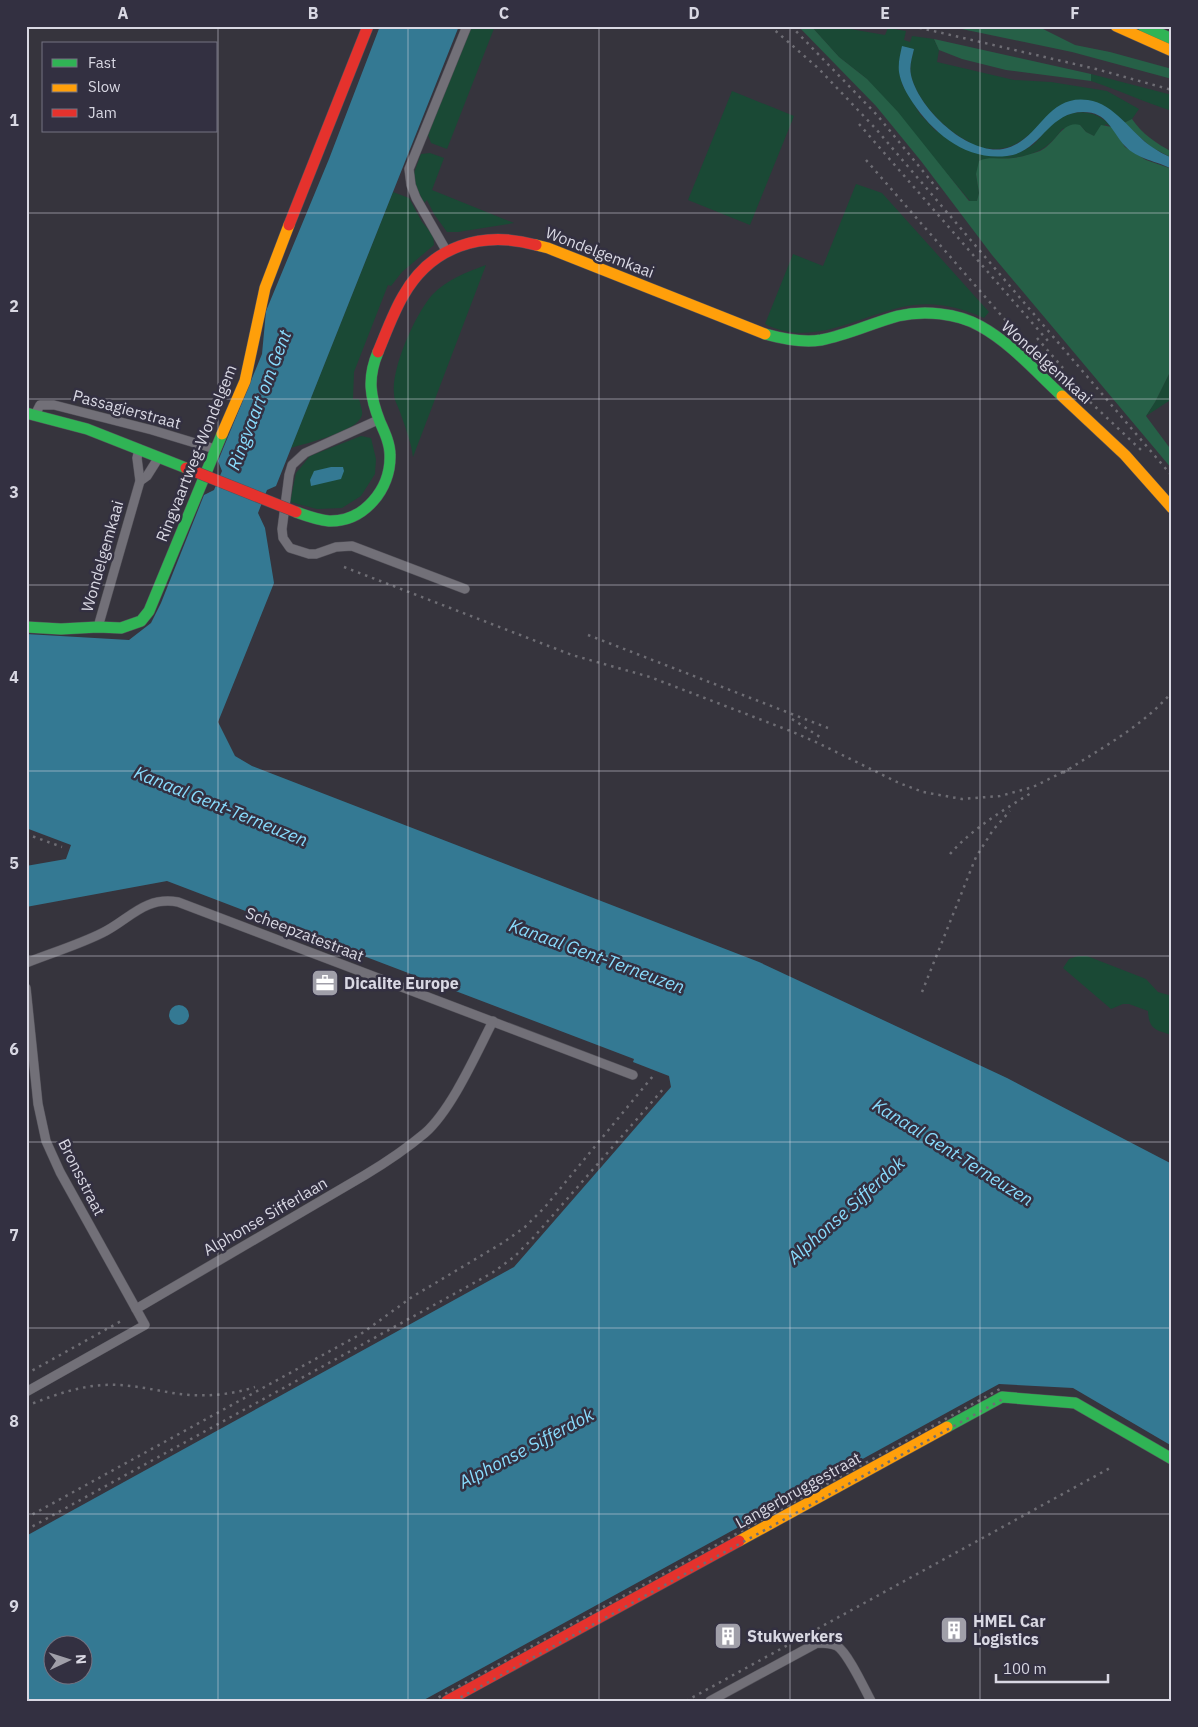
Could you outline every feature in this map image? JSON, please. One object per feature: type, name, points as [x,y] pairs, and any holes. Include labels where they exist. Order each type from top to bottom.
[{"type":"main road","name":"Ringvaartweg-Wondelgem","points":[[98,628],[132,626],[141,621],[149,611],[245,381],[251,361],[261,296],[368,26]]},
{"type":"main road","points":[[1116,26],[1172,51]]},
{"type":"main road","points":[[1143,26],[1172,38]]},
{"type":"main road","name":"Wondelgemkaai","points":[[139,449],[318,519],[339,520],[358,514],[376,498],[386,481],[390,462],[389,446],[371,401],[370,378],[396,308],[416,276],[437,258],[461,245],[504,238],[532,242],[763,334],[788,340],[808,342],[821,340],[911,314],[940,313],[968,320],[990,332],[1011,348],[1125,455],[1172,508]]},
{"type":"main road","points":[[31,414],[75,424],[139,449]]},
{"type":"main road","name":"Wondelgemkaai","points":[[26,627],[61,629],[98,628]]},
{"type":"main road","name":"Langerbruggestraat","points":[[447,1701],[1002,1396],[1075,1403],[1172,1459]]},
{"type":"street","points":[[447,252],[416,198],[411,185],[410,169],[467,26]]},
{"type":"street","name":"Passagierstraat","points":[[31,414],[40,405],[54,405],[216,449]]},
{"type":"street","points":[[378,420],[305,453],[292,465],[282,528],[283,538],[290,548],[309,554],[345,546],[359,548],[466,589]]},
{"type":"street","name":"Wondelgemkaai","points":[[98,628],[140,481],[139,449]]},
{"type":"street","name":"Wondelgemkaai","points":[[140,481],[147,476],[159,457]]},
{"type":"street","name":"Scheepzatestraat","points":[[26,963],[104,932],[142,907],[170,900],[186,904],[633,1076]]},
{"type":"street","name":"Bronsstraat","points":[[26,988],[38,1104],[46,1141],[60,1172],[136,1309]]},
{"type":"street","name":"Alphonse Sifferlaan","points":[[136,1309],[372,1171],[393,1158],[426,1132],[451,1101],[493,1021]]},
{"type":"street","points":[[26,1392],[145,1325],[136,1309]]},
{"type":"street","points":[[710,1701],[817,1643],[838,1646],[846,1654],[871,1701]]},
{"type":"green space","points":[[470,26],[495,26],[447,149],[431,143],[428,135]]},
{"type":"green space","points":[[798,26],[811,26],[839,57],[867,79],[898,112],[969,201],[977,201],[979,193],[976,174],[979,161],[1016,158],[1040,151],[1046,148],[1064,129],[1074,124],[1080,125],[1086,132],[1094,136],[1101,125],[1112,127],[1125,147],[1146,160],[1172,169],[1172,368],[1146,416],[1172,451],[1172,469],[992,255],[921,161],[876,106]]},
{"type":"green space","points":[[811,26],[833,26],[885,35],[888,28],[906,31],[904,40],[910,42],[912,36],[934,39],[939,50],[937,62],[1014,80],[1051,82],[1107,91],[1139,109],[1132,119],[1124,123],[1104,107],[1093,102],[1080,100],[1013,145],[990,149],[977,145],[1009,156],[1031,146],[1047,128],[1059,119],[1075,113],[1091,113],[1112,127],[1106,124],[1094,136],[1086,132],[1080,125],[1062,129],[1055,139],[1046,146],[1028,155],[985,159],[976,174],[979,193],[977,201],[970,201],[867,79],[839,57]],"holes":[[[914,49],[910,72],[923,101],[947,127],[974,144],[936,131],[920,114],[902,84]]]},
{"type":"green space","points":[[957,26],[1039,27],[1075,45],[1110,52],[1172,69],[1172,79],[1072,52],[957,28]]},
{"type":"green space","points":[[934,39],[1091,74],[1091,81],[1006,70],[962,59],[939,50]]},
{"type":"green space","points":[[1091,74],[1172,95],[1172,111],[1091,81]]},
{"type":"green space","points":[[732,91],[794,116],[750,225],[688,200]]},
{"type":"green space","points":[[1132,119],[1150,138],[1172,152],[1172,158],[1151,147],[1124,123]]},
{"type":"green space","points":[[430,153],[444,158],[432,190],[514,223],[447,232],[427,200],[424,203],[412,178],[421,154]]},
{"type":"green space","points":[[856,184],[882,193],[989,312],[984,318],[950,307],[923,304],[896,309],[821,331],[802,333],[784,331],[765,324],[793,254],[823,266]]},
{"type":"green space","points":[[393,192],[409,198],[422,222],[433,235],[434,245],[402,272],[391,286],[388,285],[354,372],[353,399],[359,399],[362,411],[358,421],[342,432],[291,448]]},
{"type":"green space","points":[[486,265],[413,457],[394,394],[396,370],[400,357],[418,315],[432,295],[450,281]]},
{"type":"green space","points":[[1172,368],[1172,399],[1146,416],[1155,402]]},
{"type":"green space","points":[[361,436],[371,438],[376,459],[375,474],[361,496],[342,508],[317,509],[290,502],[296,473],[310,456]]},
{"type":"green space","points":[[1087,956],[1146,979],[1158,992],[1172,996],[1172,1035],[1152,1026],[1148,1011],[1129,1004],[1123,1004],[1111,1009],[1063,968],[1069,959]]},
{"type":"water","points":[[380,26],[459,26],[276,486],[267,490],[258,513],[265,528],[274,583],[218,722],[235,756],[252,766],[759,962],[1007,1078],[1172,1164],[1172,1446],[1073,1388],[999,1384],[422,1701],[26,1701],[26,1536],[514,1267],[671,1087],[669,1076],[633,1062],[634,1059],[167,881],[26,907],[26,866],[66,859],[71,845],[26,828],[26,634],[129,640],[151,623],[161,603],[204,495],[214,490],[222,471],[218,461],[262,354],[266,311],[329,159]]},
{"type":"water","points":[[902,46],[914,49],[911,75],[915,88],[923,101],[946,127],[974,145],[989,149],[1003,149],[1016,145],[1062,104],[1074,100],[1088,100],[1098,103],[1115,113],[1144,141],[1172,158],[1172,169],[1135,154],[1125,146],[1104,119],[1098,115],[1083,112],[1061,118],[1037,140],[1019,153],[1007,156],[992,156],[965,150],[941,135],[921,114],[909,96],[899,72]]},
{"type":"water","points":[[331,467],[343,467],[344,471],[341,479],[311,486],[310,480],[314,471]]},
{"type":"water","points":[[179,1005],[186,1008],[189,1015],[186,1022],[179,1025],[172,1022],[169,1015],[172,1008]]},
{"type":"railway","points":[[770,26],[818,68],[876,129],[1172,476]]},
{"type":"railway","points":[[791,26],[877,115],[940,192]]},
{"type":"railway","points":[[912,26],[1096,69],[1172,90]]},
{"type":"railway","points":[[859,124],[1048,341]]},
{"type":"railway","points":[[866,160],[1014,330],[1141,450]]},
{"type":"railway","points":[[1037,338],[1063,368]]},
{"type":"railway","points":[[344,567],[572,655],[650,677],[793,732],[899,783],[923,792],[962,799],[1000,796],[1033,787],[1069,769]]},
{"type":"railway","points":[[588,635],[828,728]]},
{"type":"railway","points":[[1063,773],[1106,746],[1148,716],[1172,692]]},
{"type":"railway","points":[[792,719],[823,739]]},
{"type":"railway","points":[[950,854],[978,828],[1031,793]]},
{"type":"railway","points":[[922,992],[976,857],[993,830],[1010,811]]},
{"type":"railway","points":[[26,834],[62,847]]},
{"type":"railway","points":[[26,1518],[361,1334],[412,1297],[504,1242],[525,1227],[545,1207],[653,1076]]},
{"type":"railway","points":[[26,1530],[492,1273],[514,1257],[533,1238],[665,1087]]},
{"type":"railway","points":[[26,1374],[123,1320]]},
{"type":"railway","points":[[26,1406],[83,1388],[107,1385],[142,1387],[179,1394],[198,1395],[227,1394],[255,1387]]},
{"type":"railway","points":[[432,1701],[1000,1389]]},
{"type":"railway","points":[[454,1701],[1003,1399]]},
{"type":"railway","points":[[686,1701],[1110,1468]]},
{"type":"traffic: fast","points":[[1143,26],[1172,39]]},
{"type":"traffic: fast","points":[[765,334],[793,340],[814,341],[841,335],[908,314],[929,313],[961,318],[980,326],[1002,341],[1023,358],[1062,396]]},
{"type":"traffic: fast","points":[[296,512],[312,518],[329,521],[342,520],[364,510],[373,501],[386,480],[390,451],[377,413],[371,387],[372,370],[378,352]]},
{"type":"traffic: fast","points":[[26,413],[87,429],[186,468]]},
{"type":"traffic: fast","points":[[26,627],[61,629],[121,628],[141,621],[149,611],[222,434]]},
{"type":"traffic: fast","points":[[947,1427],[1002,1397],[1075,1403],[1172,1459]]},
{"type":"traffic: slow","points":[[1116,26],[1172,51]]},
{"type":"traffic: slow","points":[[222,434],[245,381],[265,288],[289,225]]},
{"type":"traffic: slow","points":[[536,245],[548,248],[765,334]]},
{"type":"traffic: slow","points":[[1062,396],[1125,455],[1172,508]]},
{"type":"traffic: slow","points":[[739,1541],[947,1427]]},
{"type":"traffic: jam","points":[[289,225],[368,26]]},
{"type":"traffic: jam","points":[[378,352],[403,296],[428,265],[443,254],[460,246],[478,241],[516,241],[536,245]]},
{"type":"traffic: jam","points":[[186,468],[296,512]]},
{"type":"traffic: jam","points":[[447,1701],[739,1541]]},
{"type":"place","name":"Dicalite Europe","points":[[325,983]]},
{"type":"place","name":"HMEL Car Logistics","points":[[954,1630]]},
{"type":"place","name":"Stukwerkers","points":[[728,1636]]},
{"type":"water label","name":"Ringvaart om Gent","points":[[259,400]]},
{"type":"water label","name":"Kanaal Gent-Terneuzen","points":[[221,806]]},
{"type":"water label","name":"Kanaal Gent-Terneuzen","points":[[597,956]]},
{"type":"water label","name":"Kanaal Gent-Terneuzen","points":[[953,1152]]},
{"type":"water label","name":"Alphonse Sifferdok","points":[[846,1210]]},
{"type":"water label","name":"Alphonse Sifferdok","points":[[526,1448]]}]
